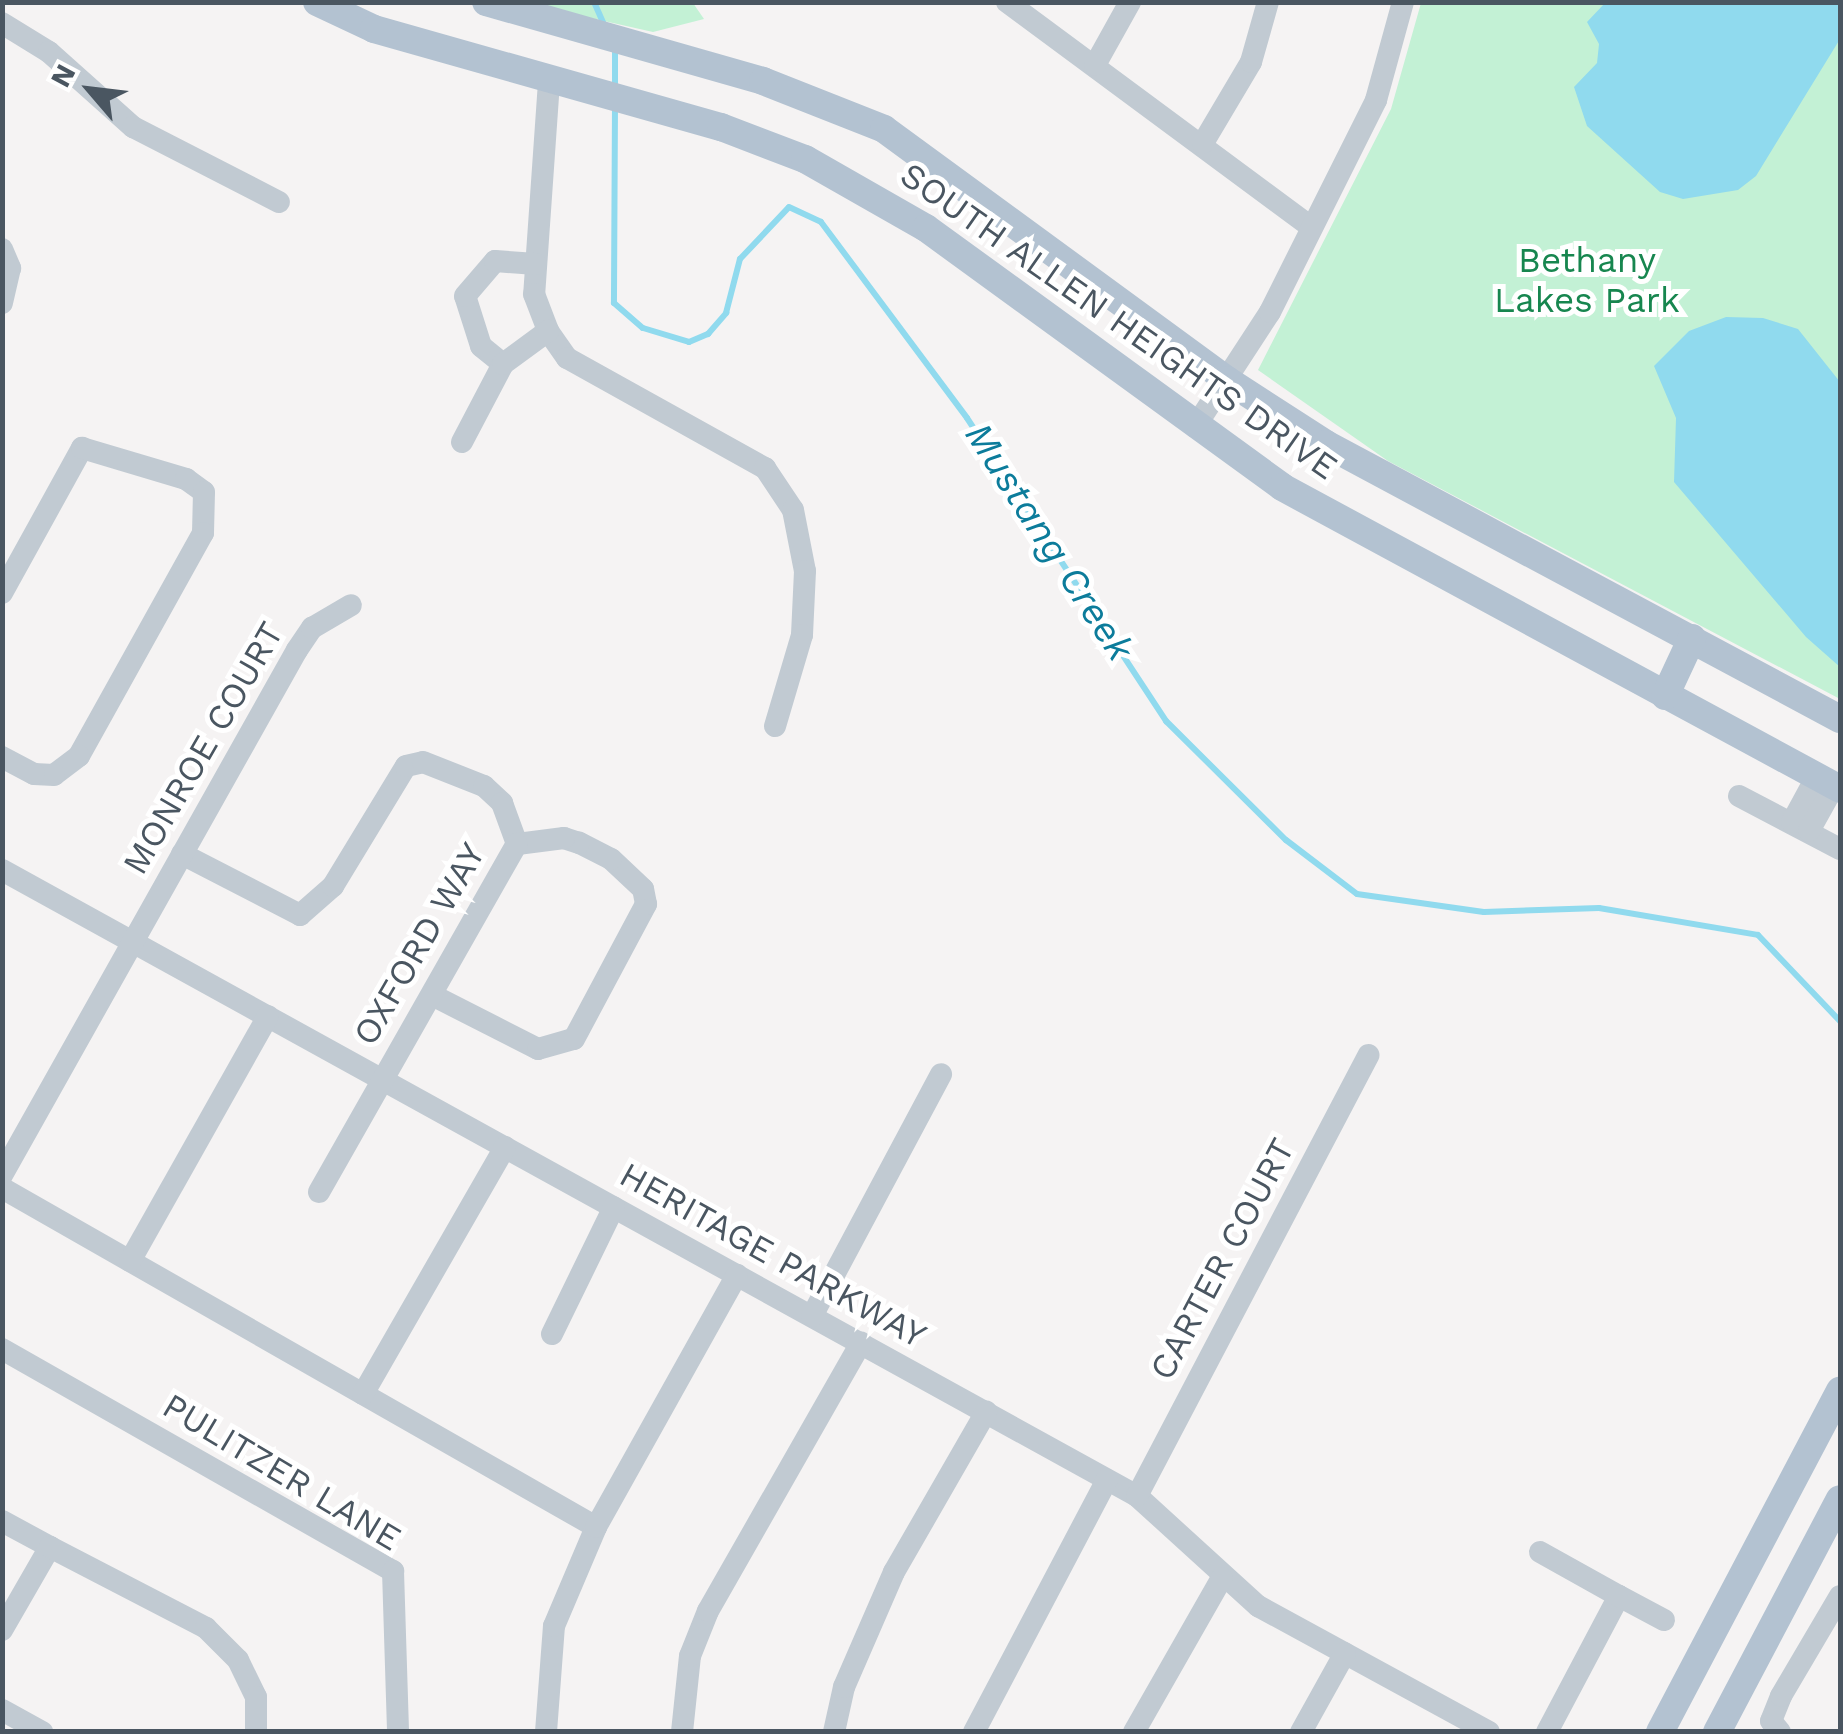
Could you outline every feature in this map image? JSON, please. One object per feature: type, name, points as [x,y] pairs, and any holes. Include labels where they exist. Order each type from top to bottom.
[{"type":"main road","name":"SOUTH ALLEN HEIGHTS DRIVE","points":[[317,2],[374,29],[656,109],[805,159],[876,196],[1282,487],[1831,784]]},
{"type":"main road","name":"SOUTH ALLEN HEIGHTS DRIVE","points":[[486,2],[655,48],[884,129],[1228,380],[1326,444],[1840,719]]},
{"type":"main road","points":[[1665,696],[1692,638]]},
{"type":"main road","points":[[1660,1732],[1840,1390]]},
{"type":"main road","points":[[1718,1732],[1840,1499]]},
{"type":"street","points":[[1008,2],[1310,226]]},
{"type":"street","points":[[1096,65],[1130,2]]},
{"type":"street","points":[[1203,143],[1251,62],[1268,2]]},
{"type":"street","points":[[1196,427],[1270,312],[1376,100],[1404,2]]},
{"type":"street","points":[[2,24],[49,52],[132,127],[279,202]]},
{"type":"street","points":[[559,84],[534,294],[548,330],[567,358],[766,468],[793,510],[805,571],[802,636],[775,726]]},
{"type":"street","points":[[2,249],[10,268],[2,303]]},
{"type":"street","points":[[503,364],[481,346],[465,296],[495,261],[536,264]]},
{"type":"street","points":[[462,442],[503,364],[548,330]]},
{"type":"street","points":[[2,593],[82,448],[186,479],[204,492],[203,533],[69,768],[34,774],[2,757]]},
{"type":"street","name":"MONROE COURT","points":[[2,1175],[297,650],[312,628],[351,605]]},
{"type":"street","points":[[182,854],[300,915],[333,886],[406,766],[423,762],[484,786],[508,812],[517,844],[564,838],[579,843],[612,859],[643,889],[646,904],[574,1038],[538,1049],[432,995]]},
{"type":"street","points":[[1800,827],[1831,784]]},
{"type":"street","points":[[1739,796],[1840,848]]},
{"type":"street","name":"OXFORD WAY","points":[[319,1192],[517,844]]},
{"type":"street","name":"HERITAGE PARKWAY","points":[[4,873],[1137,1496],[1222,1578],[1477,1729]]},
{"type":"street","points":[[130,1261],[268,1016]]},
{"type":"street","name":"CARTER COURT","points":[[1137,1496],[1369,1055]]},
{"type":"street","points":[[812,1316],[941,1074]]},
{"type":"street","points":[[364,1394],[505,1147]]},
{"type":"street","points":[[2,1188],[596,1527]]},
{"type":"street","points":[[552,1334],[614,1208]]},
{"type":"street","points":[[546,1732],[554,1626],[596,1527],[737,1275]]},
{"type":"street","points":[[682,1732],[690,1656],[708,1611],[861,1343]]},
{"type":"street","name":"PULITZER LANE","points":[[2,1350],[392,1571],[398,1732]]},
{"type":"street","points":[[834,1732],[844,1687],[894,1572],[986,1412]]},
{"type":"street","points":[[974,1732],[1107,1480]]},
{"type":"street","points":[[2,1520],[206,1628],[238,1660],[256,1697],[256,1732]]},
{"type":"street","points":[[2,1630],[50,1548]]},
{"type":"street","points":[[1540,1552],[1664,1620]]},
{"type":"street","points":[[1134,1732],[1222,1578]]},
{"type":"street","points":[[1547,1732],[1619,1596]]},
{"type":"street","points":[[1780,1732],[1771,1722],[1781,1696],[1840,1596]]},
{"type":"street","points":[[1300,1732],[1345,1653]]},
{"type":"street","points":[[2,1710],[42,1732]]},
{"type":"green space","points":[[524,3],[693,3],[704,19],[653,32]]},
{"type":"green space","name":"Bethany Lakes Park","points":[[1421,3],[1840,3],[1840,699],[1388,461],[1258,370],[1391,109]]},
{"type":"water","points":[[1605,3],[1840,3],[1840,39],[1756,176],[1738,190],[1683,199],[1660,192],[1587,126],[1574,87],[1597,63],[1599,44],[1587,22]]},
{"type":"water","points":[[1726,317],[1763,318],[1798,329],[1840,382],[1840,667],[1806,637],[1674,482],[1676,418],[1654,366],[1689,331]]},
{"type":"waterway","name":"Mustang Creek","points":[[594,2],[606,29]]},
{"type":"waterway","name":"Mustang Creek","points":[[615,49],[615,92]]},
{"type":"waterway","name":"Mustang Creek","points":[[615,104],[614,303],[643,328],[689,342],[708,334],[726,313],[740,259],[789,207],[821,222],[967,418],[1166,721],[1286,840],[1357,894],[1484,912],[1599,908],[1758,935],[1840,1021]]}]
